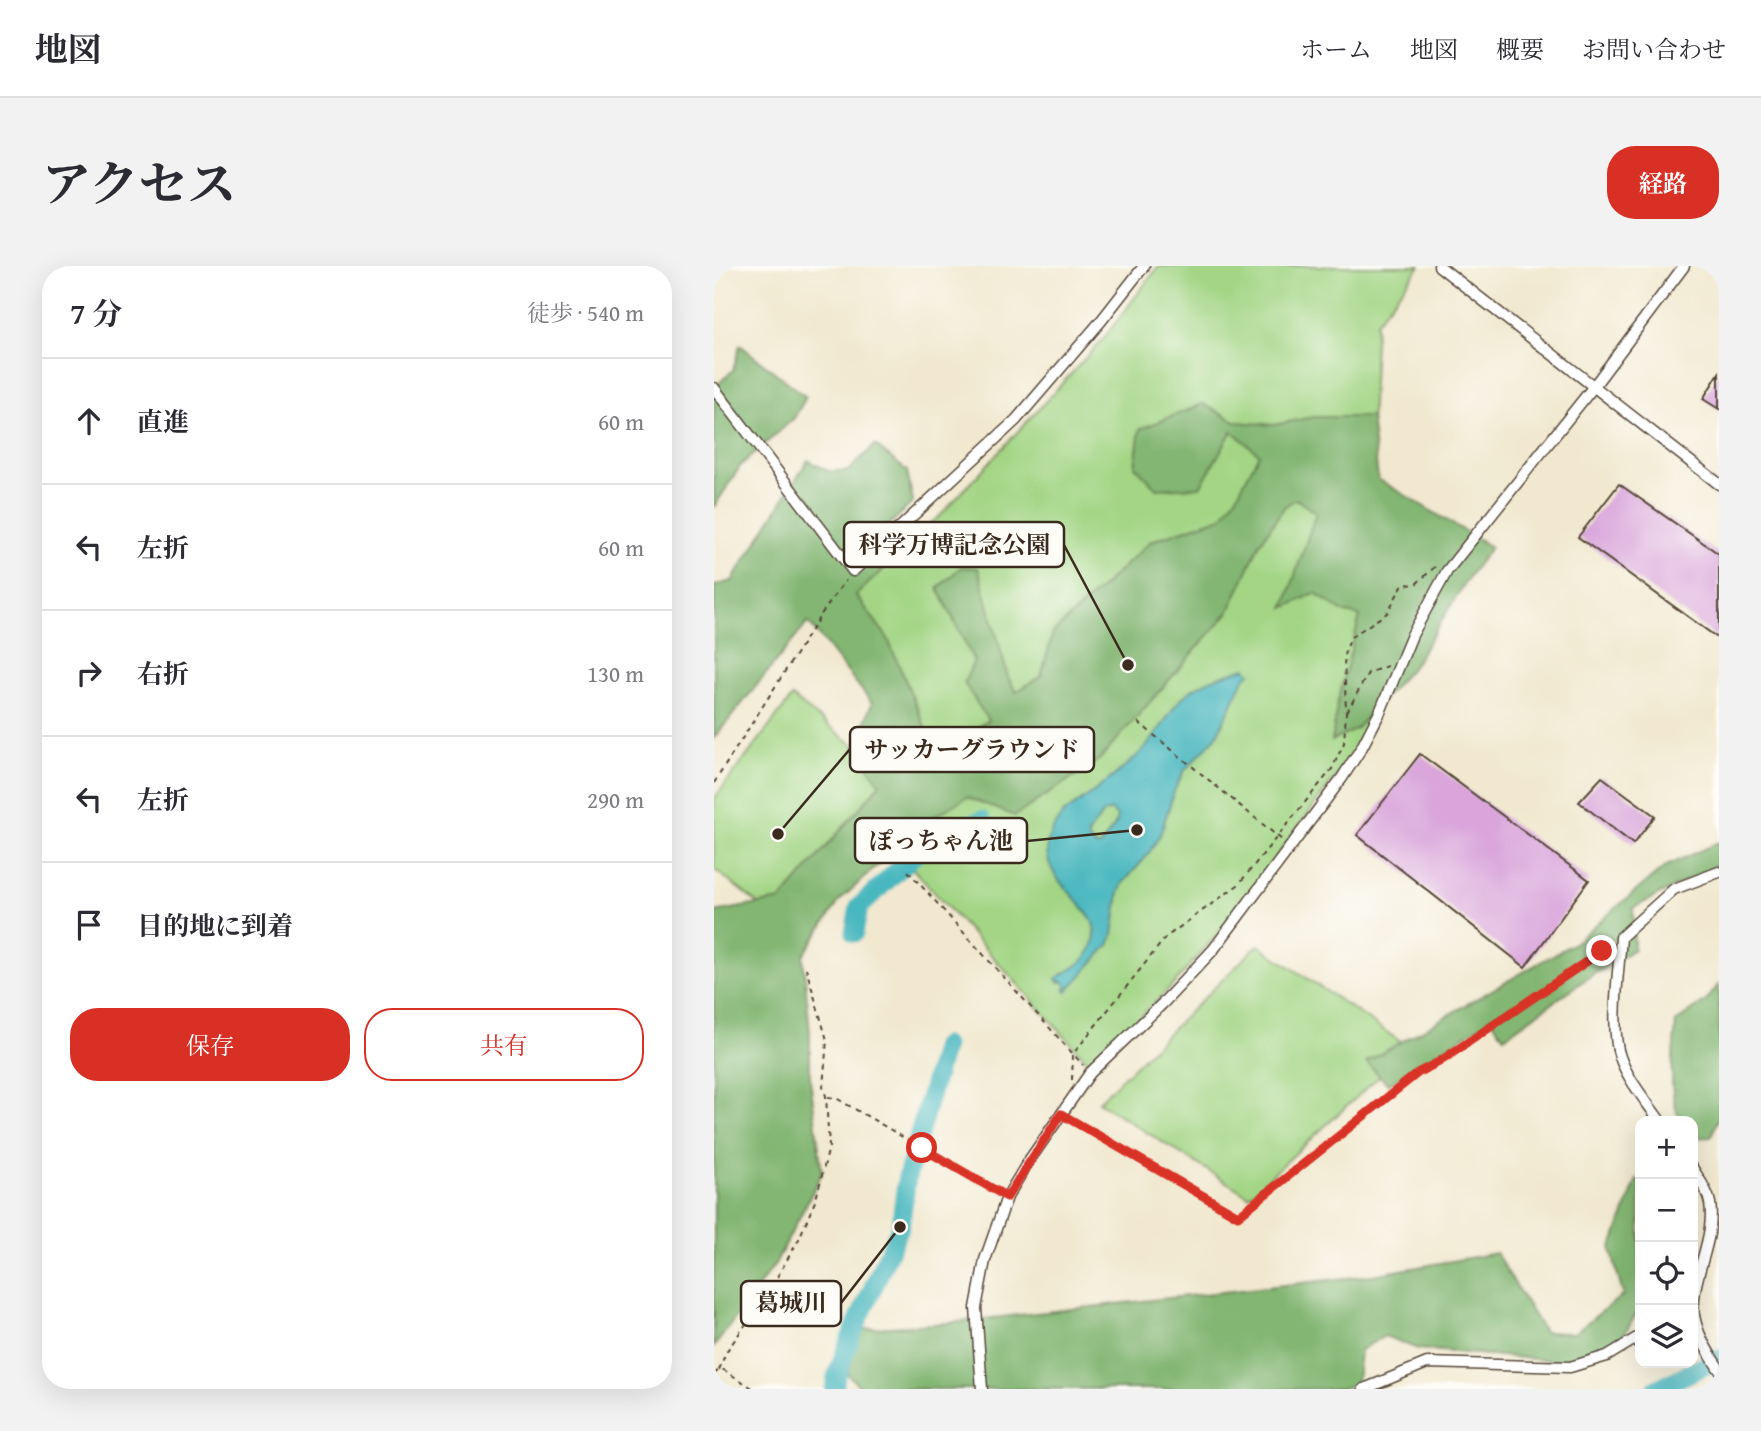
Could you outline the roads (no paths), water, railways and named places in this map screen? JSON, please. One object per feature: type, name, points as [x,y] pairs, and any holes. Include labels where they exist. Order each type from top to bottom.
[{"type":"street","points":[[714,388],[853,571],[1016,420],[1144,266]]},
{"type":"street","points":[[1439,266],[1719,484]]},
{"type":"street","points":[[982,1389],[976,1308],[985,1260],[1007,1197],[1090,1073],[1193,972],[1291,846],[1362,747],[1423,612],[1447,571],[1594,386],[1684,266]]},
{"type":"street","points":[[1657,1116],[1619,1055],[1616,1027],[1621,937],[1674,890],[1719,872]]},
{"type":"street","points":[[1694,1305],[1709,1227],[1710,1203],[1698,1177]]},
{"type":"street","points":[[1709,1227],[1719,1214]]},
{"type":"street","points":[[1698,1328],[1719,1369]]},
{"type":"street","points":[[1364,1389],[1427,1363],[1570,1367],[1607,1356],[1635,1339]]},
{"type":"water","points":[[1246,668],[1250,673],[1244,679],[1216,737],[1184,771],[1175,789],[1160,835],[1147,856],[1123,883],[1109,945],[1067,991],[1064,989],[1067,986],[1056,979],[1085,958],[1095,935],[1091,919],[1056,875],[1048,858],[1049,839],[1062,815],[1114,776],[1143,750],[1175,706],[1190,691],[1207,681]],"holes":[[[1111,810],[1117,816],[1116,823],[1100,846],[1089,840],[1088,834],[1103,813]]]},
{"type":"waterway","points":[[854,933],[859,907],[931,839],[982,820]]},
{"type":"waterway","points":[[834,1389],[850,1339],[900,1227],[907,1177],[944,1046]]},
{"type":"waterway","points":[[1656,1389],[1719,1359]]},
{"type":"place","name":"科学万博記念公園","points":[[1128,665]]},
{"type":"place","name":"ぽっちゃん池","points":[[1137,830]]},
{"type":"place","name":"サッカーグラウンド","points":[[778,834]]},
{"type":"place","name":"葛城川","points":[[900,1227]]}]
